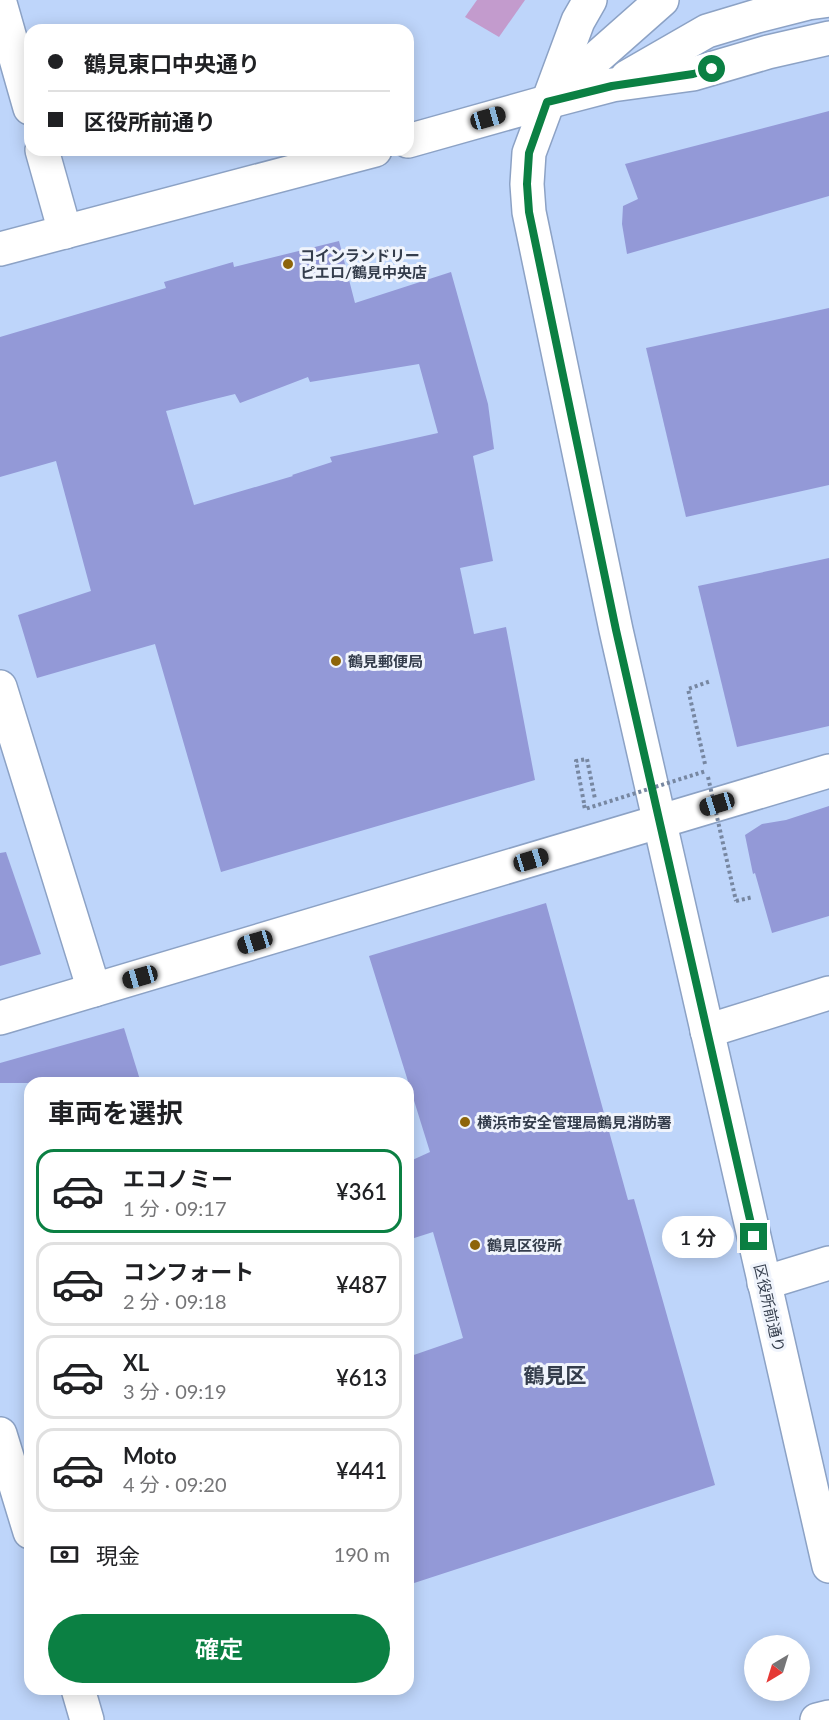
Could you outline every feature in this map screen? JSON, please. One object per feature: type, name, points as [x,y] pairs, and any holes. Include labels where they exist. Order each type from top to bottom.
[{"type":"main road","name":"区役所前通り","points":[[590,0],[578,21],[529,153],[527,184],[529,212],[616,630],[829,1566]]},
{"type":"main road","points":[[547,102],[662,0]]},
{"type":"main road","points":[[612,86],[707,31],[808,3],[829,0]]},
{"type":"main road","points":[[0,3],[24,87]]},
{"type":"main road","points":[[414,139],[612,86],[693,74],[768,52],[829,38]]},
{"type":"main road","points":[[44,156],[65,232]]},
{"type":"main road","points":[[0,249],[352,156]]},
{"type":"main road","points":[[0,687],[94,990]]},
{"type":"main road","points":[[0,1018],[829,771]]},
{"type":"main road","points":[[707,1031],[829,993]]},
{"type":"main road","points":[[764,1283],[829,1263]]},
{"type":"main road","points":[[0,1434],[24,1512]]},
{"type":"main road","points":[[80,1695],[87,1720]]},
{"type":"main road","points":[[817,1720],[829,1717]]},
{"type":"path","points":[[705,762],[688,689],[711,681]]},
{"type":"path","points":[[596,806],[594,794],[592,782],[590,771],[587,759],[576,761],[585,809],[596,805],[607,802],[618,798],[706,771]]},
{"type":"path","points":[[708,777],[736,901],[753,897]]},
{"type":"shaded area","points":[[477,0],[525,0],[499,37],[465,17]]},
{"type":"building","points":[[829,111],[829,196],[627,254],[622,224],[623,206],[638,199],[625,164]]},
{"type":"building","points":[[339,241],[355,303],[451,272],[488,404],[494,449],[473,456],[493,561],[460,568],[474,634],[506,627],[535,780],[221,872],[155,644],[37,678],[18,615],[91,591],[56,461],[0,477],[0,337],[166,288],[164,282],[233,262],[234,267]],"holes":[[[419,364],[438,433],[330,457],[332,462],[293,476],[194,505],[166,411],[235,394],[240,403],[308,377],[310,382]]]},
{"type":"building","points":[[829,308],[829,485],[686,517],[646,348]]},
{"type":"building","points":[[829,558],[829,726],[737,747],[698,586]]},
{"type":"building","points":[[829,806],[829,916],[772,933],[755,873],[753,874],[745,835],[762,824],[786,820]]},
{"type":"building","points":[[6,852],[41,954],[0,966],[0,853]]},
{"type":"building","points":[[546,903],[628,1200],[634,1199],[715,1485],[414,1583],[414,1355],[463,1338],[433,1232],[414,1238],[414,1159],[430,1152],[414,1101],[414,1077],[407,1077],[369,956]]},
{"type":"building","points":[[124,1028],[139,1077],[24,1077],[24,1083],[0,1083],[0,1063]]},
{"type":"place","name":"コインランドリー ピエロ/鶴見中央店","points":[[288,264]]},
{"type":"place","name":"鶴見郵便局","points":[[336,661]]},
{"type":"place","name":"横浜市安全管理局鶴見消防署","points":[[465,1122]]},
{"type":"place","name":"鶴見区役所","points":[[475,1245]]},
{"type":"district","name":"鶴見区","points":[[555,1374]]},
{"type":"route","points":[[712,69],[612,86],[547,102],[529,153],[527,184],[529,212],[616,630],[754,1237]]}]
